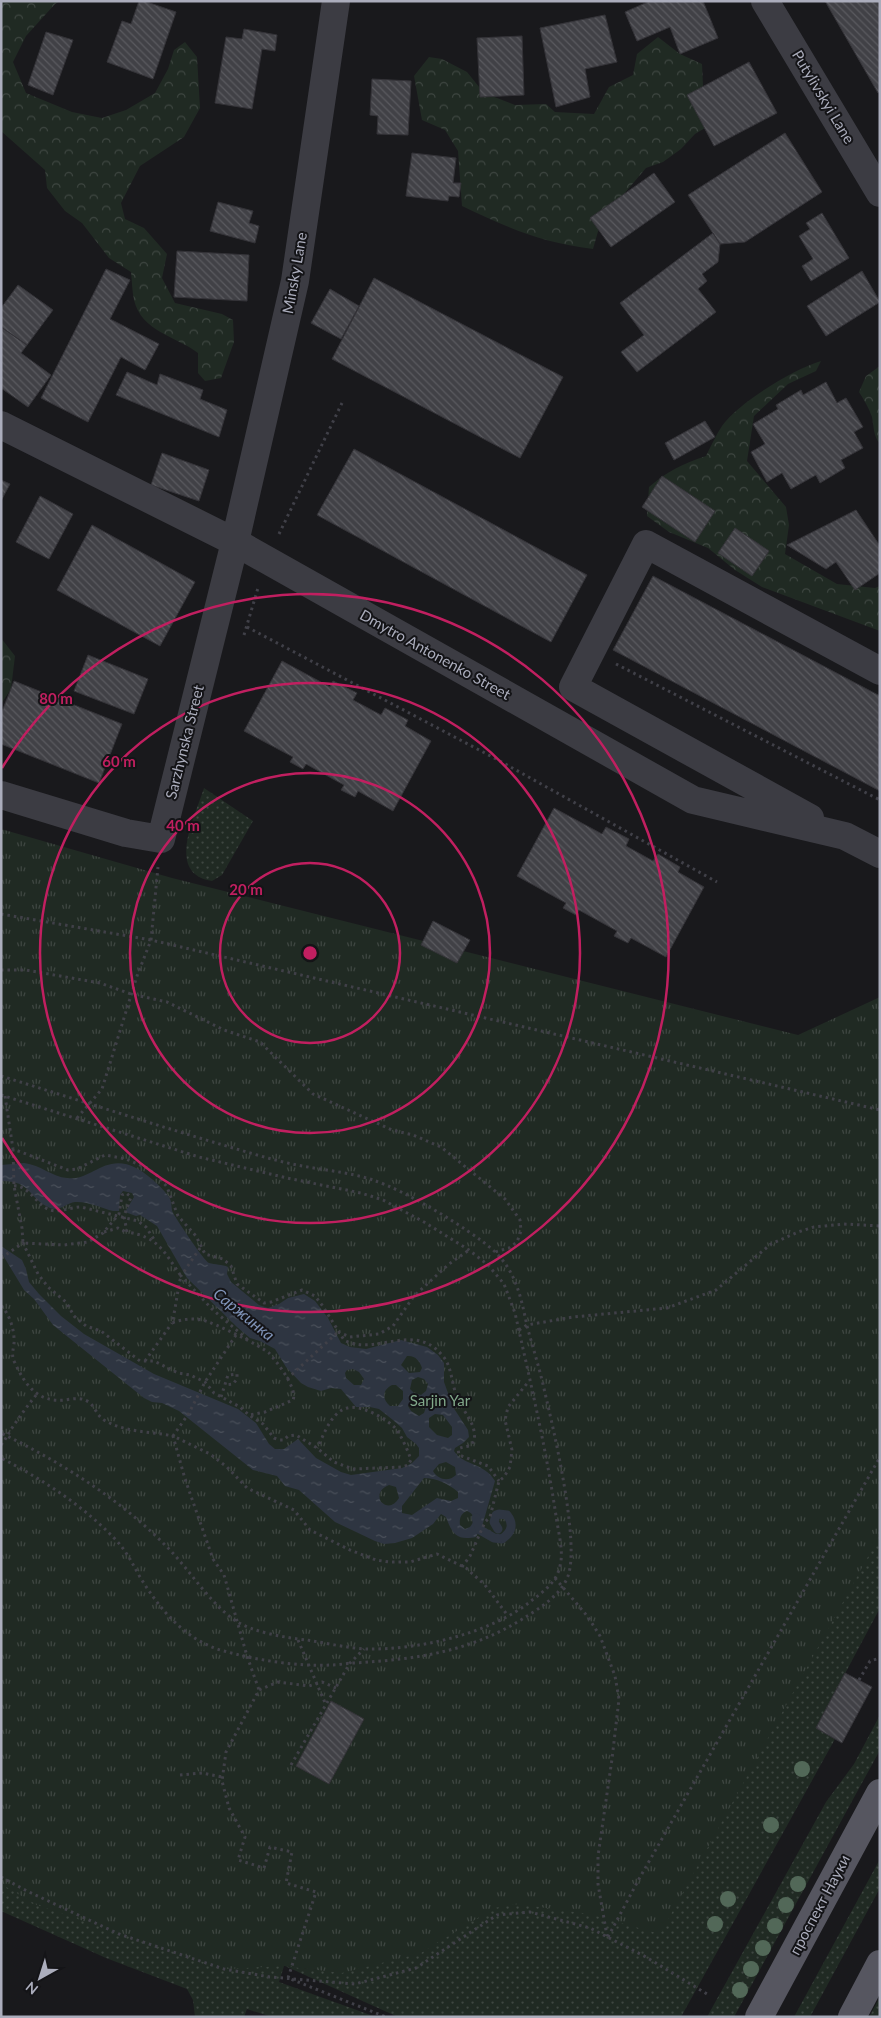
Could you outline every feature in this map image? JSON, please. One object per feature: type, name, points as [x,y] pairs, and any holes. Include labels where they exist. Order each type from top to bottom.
[{"type":"main road","name":"проспект Науки","points":[[760,2017],[880,1793]]},
{"type":"main road","points":[[852,2017],[880,1964]]},
{"type":"street","name":"Minsky Lane","points":[[235,542],[295,281],[336,1]]},
{"type":"street","name":"Putylivskyi Lane","points":[[765,1],[880,193]]},
{"type":"street","name":"Dmytro Antonenko Street","points":[[1,426],[235,542],[693,800],[845,836],[880,854]]},
{"type":"street","name":"Sarzhynska Street","points":[[161,839],[235,542]]},
{"type":"street","points":[[845,836],[710,764],[573,687],[646,544],[880,671]]},
{"type":"street","points":[[1,796],[126,833],[161,839]]},
{"type":"path","points":[[244,636],[266,560],[342,403]]},
{"type":"path","points":[[247,627],[498,760],[717,882]]},
{"type":"path","points":[[591,651],[880,800]]},
{"type":"path","points":[[77,1119],[92,1104],[102,1089],[131,994],[151,940],[161,839]]},
{"type":"path","points":[[1,914],[151,940],[880,1110]]},
{"type":"path","points":[[1,970],[26,970],[100,983],[131,994],[166,1002],[224,1030],[260,1042],[313,1094],[392,1130],[413,1135],[441,1147],[505,1199],[520,1220],[521,1231],[517,1242],[509,1248],[495,1252]]},
{"type":"path","points":[[1,1076],[224,1146],[285,1162],[373,1180],[411,1198],[448,1219],[495,1252],[508,1268],[518,1285],[551,1416],[567,1513],[571,1550],[570,1565],[567,1579],[551,1599],[520,1621],[460,1649],[413,1659],[329,1666],[274,1662],[214,1648],[180,1628],[161,1609],[128,1554],[114,1538],[67,1498],[30,1473],[1,1458]]},
{"type":"path","points":[[1,1433],[61,1465],[95,1487],[139,1520],[167,1548],[219,1607],[238,1623],[278,1636],[364,1649],[401,1648],[463,1634],[508,1616],[524,1607],[546,1590],[560,1567],[561,1556],[557,1523],[530,1380],[515,1313],[504,1284],[488,1265],[469,1250],[424,1222],[383,1200],[361,1193],[199,1157],[3,1096],[15,1156],[14,1186],[23,1242],[38,1274],[48,1287],[66,1302],[74,1316],[86,1326],[100,1331],[140,1361],[154,1361],[205,1382],[214,1393],[240,1407],[263,1424],[274,1438],[284,1440],[288,1436],[296,1435],[317,1448],[334,1462],[353,1469],[402,1467],[408,1465],[411,1460],[410,1452],[396,1429],[370,1412],[361,1409],[348,1408],[341,1412],[330,1423],[317,1448]]},
{"type":"path","points":[[13,1149],[68,1170],[77,1169],[106,1155],[126,1159],[147,1168],[159,1177],[167,1187],[178,1216],[196,1236],[204,1254],[223,1258],[231,1266],[237,1284],[264,1303],[302,1290],[315,1296],[344,1340],[362,1346],[413,1339],[430,1344],[442,1355],[450,1367],[455,1392],[461,1406],[473,1422],[475,1436],[473,1442],[468,1446],[458,1449],[460,1457],[475,1460],[488,1466],[499,1481]]},
{"type":"path","points":[[14,1186],[26,1190],[48,1210],[58,1212],[72,1207],[81,1207],[138,1221],[146,1227],[181,1276],[212,1309],[252,1344]]},
{"type":"path","points":[[103,1233],[117,1216],[122,1195],[126,1193],[131,1197],[124,1219],[127,1232]]},
{"type":"path","points":[[519,1330],[527,1325],[573,1317],[667,1308],[716,1290],[771,1244],[798,1232],[814,1227],[844,1224],[880,1226]]},
{"type":"path","points":[[1,1258],[23,1242],[64,1245],[88,1242],[103,1233],[118,1228],[139,1234],[156,1242]]},
{"type":"path","points":[[146,1361],[172,1323],[181,1276],[200,1248]]},
{"type":"path","points":[[338,1331],[350,1337],[379,1334],[394,1326],[414,1296],[449,1264],[469,1250]]},
{"type":"path","points":[[1,1306],[13,1331],[14,1346],[12,1354],[14,1362],[26,1385],[43,1398],[60,1400],[80,1398],[89,1401],[98,1416],[114,1426],[134,1432],[151,1431],[173,1436],[210,1454],[227,1467],[247,1488],[294,1510],[310,1530],[350,1550],[376,1560],[389,1562],[410,1562],[437,1554],[462,1567],[486,1585],[508,1616]]},
{"type":"path","points":[[172,1323],[180,1320],[202,1320],[268,1352],[287,1379],[294,1394],[293,1400],[265,1412],[249,1415]]},
{"type":"path","points":[[287,1379],[338,1331]]},
{"type":"path","points":[[236,1335],[173,1436],[185,1479],[213,1559],[224,1575],[247,1656],[260,1690]]},
{"type":"path","points":[[462,1567],[470,1556],[485,1522],[490,1517],[499,1481],[510,1467],[512,1450],[505,1420],[508,1407],[530,1380]]},
{"type":"path","points":[[221,1397],[226,1385]]},
{"type":"path","points":[[1,1445],[9,1437],[10,1431],[37,1394]]},
{"type":"path","points":[[608,1937],[648,1862],[880,1457]]},
{"type":"path","points":[[555,1578],[588,1617],[600,1636],[615,1676],[619,1699],[598,1856],[598,1884],[608,1937]]},
{"type":"path","points":[[298,1639],[326,1705]]},
{"type":"path","points":[[291,1765],[350,1663],[364,1649]]},
{"type":"path","points":[[859,1680],[870,1661],[880,1658]]},
{"type":"path","points":[[288,1978],[316,1892],[286,1883],[292,1852],[270,1847],[264,1868],[238,1860],[245,1837],[229,1808],[222,1777],[226,1752],[260,1690],[278,1682],[308,1686],[322,1682],[336,1688]]},
{"type":"path","points":[[180,1775],[202,1773],[222,1777]]},
{"type":"path","points":[[1,1877],[119,1934],[224,1970],[355,1984],[416,1968],[497,1915],[530,1912],[590,1928],[707,1994]]},
{"type":"path","points":[[288,1978],[386,2017]]},
{"type":"green space","points":[[1,1],[60,1],[26,36],[13,62],[26,93],[72,112],[102,118],[126,110],[155,93],[168,69],[174,50],[185,42],[197,57],[200,108],[184,137],[140,166],[121,203],[125,219],[144,228],[167,254],[162,278],[175,303],[222,314],[233,320],[234,342],[221,378],[205,381],[198,373],[198,353],[160,332],[144,319],[138,311],[134,300],[131,272],[109,258],[82,223],[65,211],[47,188],[45,170],[1,131]]},
{"type":"green space","points":[[658,37],[680,54],[702,64],[705,128],[695,134],[681,149],[663,162],[646,168],[601,221],[593,249],[541,239],[462,206],[458,151],[445,130],[422,120],[414,76],[429,57],[442,59],[467,72],[484,93],[515,105],[546,104],[555,112],[594,114],[609,87],[633,75],[637,54]]},
{"type":"green space","points":[[821,361],[816,371],[788,384],[754,416],[747,461],[786,507],[789,525],[785,554],[837,584],[875,588],[880,586],[880,631],[762,587],[735,570],[708,548],[669,532],[647,516],[649,487],[676,468],[706,456],[722,426],[754,397],[782,379]]},
{"type":"green space","points":[[880,366],[880,444],[875,434],[871,414],[859,392],[866,376]]},
{"type":"green space","points":[[1,638],[15,656],[11,689],[1,704]]},
{"type":"green space","points":[[204,788],[253,821],[222,875],[212,881],[198,876],[190,868],[186,856],[190,828]]},
{"type":"green space","name":"Sarjin Yar","points":[[1,829],[172,878],[798,1035],[880,997],[880,1535],[660,1934],[589,1914],[518,1904],[494,1908],[421,1953],[342,1973],[285,1966],[224,1969],[37,1905],[1,1884]]},
{"type":"green space","points":[[880,1535],[880,1608],[816,1728],[835,1739],[681,2017],[398,2017],[285,1966],[340,1972]]},
{"type":"green space","points":[[880,1715],[880,1750],[734,2017],[707,2017],[826,1802],[854,1764]]},
{"type":"green space","points":[[880,1859],[880,1888],[810,2017],[794,2017]]},
{"type":"green space","points":[[1,1878],[285,1963],[279,1982],[376,2017],[272,2017],[247,2009],[244,2017],[195,2017],[193,2000],[187,1989],[106,1958],[1,1911]]},
{"type":"green space","points":[[880,1997],[880,2017],[869,2017]]},
{"type":"water","points":[[116,1163],[136,1168],[145,1173],[168,1195],[173,1213],[206,1261],[228,1267],[227,1274],[231,1282],[259,1305],[268,1308],[288,1298],[304,1294],[315,1301],[328,1318],[341,1343],[350,1347],[366,1349],[401,1340],[427,1347],[438,1355],[444,1363],[444,1382],[453,1407],[468,1430],[469,1437],[455,1448],[454,1451],[458,1456],[485,1470],[495,1481],[483,1523],[476,1537],[464,1538],[456,1535],[446,1517],[441,1514],[433,1524],[412,1538],[384,1544],[375,1541],[335,1522],[299,1490],[285,1486],[277,1476],[253,1470],[179,1411],[162,1403],[152,1402],[144,1398],[53,1325],[34,1299],[24,1290],[1,1252],[1,1246],[22,1260],[29,1282],[39,1294],[61,1316],[84,1334],[154,1374],[238,1409],[256,1423],[269,1444],[275,1449],[284,1449],[298,1439],[316,1458],[341,1472],[351,1475],[402,1468],[412,1463],[419,1456],[419,1448],[416,1444],[407,1437],[402,1428],[379,1409],[356,1407],[341,1389],[331,1388],[321,1391],[301,1383],[286,1367],[275,1349],[250,1338],[237,1327],[187,1278],[157,1226],[140,1215],[136,1216],[125,1212],[134,1197],[132,1193],[123,1191],[120,1195],[119,1211],[80,1202],[54,1209],[37,1200],[25,1187],[1,1181],[1,1165],[30,1164],[56,1176],[67,1178],[84,1176],[107,1165]],"holes":[[[407,1356],[412,1356],[417,1359],[422,1368],[420,1372],[409,1373],[401,1365]],[[353,1369],[359,1372],[364,1379],[361,1385],[354,1385],[346,1378],[345,1373],[347,1370]],[[418,1377],[424,1379],[428,1384],[426,1391],[421,1395],[414,1393],[410,1389],[412,1380]],[[392,1385],[396,1385],[403,1391],[403,1399],[398,1406],[390,1406],[384,1398],[385,1392]],[[420,1398],[426,1407],[424,1413],[419,1416],[411,1411],[408,1406],[412,1399]],[[435,1414],[443,1415],[452,1427],[452,1435],[448,1438],[437,1435],[429,1427],[429,1418]],[[446,1462],[455,1467],[456,1475],[450,1479],[444,1479],[433,1471],[439,1464]],[[424,1478],[442,1482],[458,1492],[458,1498],[451,1501],[437,1498],[412,1515],[402,1513],[402,1506]],[[389,1485],[396,1487],[399,1498],[395,1503],[386,1505],[381,1502],[380,1492]],[[467,1511],[472,1514],[473,1522],[470,1527],[465,1529],[460,1525],[462,1515]]]},
{"type":"building","points":[[139,1],[176,12],[153,79],[107,62],[122,21],[131,24]]},
{"type":"building","points":[[650,1],[703,1],[718,38],[680,54],[670,27],[637,41],[625,12]]},
{"type":"building","points":[[825,1],[880,1],[880,92],[878,93]]},
{"type":"building","points":[[605,15],[617,62],[585,69],[590,97],[556,107],[540,28]]},
{"type":"building","points":[[244,29],[277,35],[275,51],[262,49],[252,109],[215,103],[226,37],[242,39]]},
{"type":"building","points":[[46,32],[73,40],[53,95],[28,85]]},
{"type":"building","points":[[522,36],[524,95],[480,97],[477,38]]},
{"type":"building","points":[[749,62],[777,113],[714,146],[687,95]]},
{"type":"building","points":[[372,79],[411,81],[408,135],[377,134],[378,116],[370,115]]},
{"type":"building","points":[[785,133],[822,192],[745,242],[720,244],[688,195]]},
{"type":"building","points":[[412,153],[456,158],[453,183],[461,183],[459,197],[449,196],[448,201],[406,196]]},
{"type":"building","points":[[654,173],[675,202],[611,247],[590,218]]},
{"type":"building","points":[[218,202],[253,211],[249,223],[259,226],[255,243],[210,231]]},
{"type":"building","points":[[822,213],[849,258],[811,281],[802,266],[813,259],[799,236],[810,229],[806,223]]},
{"type":"building","points":[[713,233],[720,244],[718,262],[702,274],[707,281],[698,289],[716,312],[637,372],[621,352],[644,335],[620,303]]},
{"type":"building","points":[[177,251],[249,255],[247,301],[174,297]]},
{"type":"building","points":[[106,269],[130,280],[110,319],[159,344],[145,370],[121,357],[88,422],[41,398]]},
{"type":"building","points":[[862,271],[880,302],[826,336],[807,306]]},
{"type":"building","points":[[374,278],[563,377],[520,458],[332,359]]},
{"type":"building","points":[[18,285],[53,310],[27,345],[1,327],[1,308]]},
{"type":"building","points":[[330,289],[359,306],[341,339],[311,323]]},
{"type":"building","points":[[1,327],[27,345],[21,353],[51,375],[28,407],[1,388]]},
{"type":"building","points":[[127,372],[157,385],[160,374],[203,390],[200,399],[227,410],[219,437],[116,395]]},
{"type":"building","points":[[826,382],[837,403],[846,398],[863,427],[854,432],[863,448],[841,460],[845,468],[820,483],[816,475],[791,489],[782,473],[767,482],[751,452],[765,444],[753,424],[778,409],[776,405],[801,390],[803,395]]},
{"type":"building","points":[[705,421],[715,437],[674,460],[665,443]]},
{"type":"building","points":[[354,449],[587,575],[551,642],[317,515]]},
{"type":"building","points":[[162,453],[209,470],[199,501],[151,485]]},
{"type":"building","points":[[662,476],[715,511],[695,542],[642,507]]},
{"type":"building","points":[[1,480],[10,484],[1,501]]},
{"type":"building","points":[[40,496],[73,514],[49,559],[16,542]]},
{"type":"building","points":[[856,510],[880,546],[880,573],[855,590],[836,562],[826,569],[787,545]]},
{"type":"building","points":[[92,525],[195,582],[160,646],[57,590]]},
{"type":"building","points":[[735,528],[769,551],[752,576],[718,553]]},
{"type":"building","points":[[653,576],[880,696],[880,791],[613,650]]},
{"type":"building","points":[[88,655],[148,679],[134,714],[74,691]]},
{"type":"building","points":[[282,661],[330,687],[333,681],[357,693],[353,700],[381,715],[385,708],[408,720],[405,726],[431,741],[393,811],[358,791],[355,797],[341,790],[344,785],[306,764],[303,769],[290,762],[293,757],[244,731]]},
{"type":"building","points":[[14,681],[122,724],[99,783],[1,744],[1,714]]},
{"type":"building","points":[[554,808],[602,834],[606,827],[629,839],[626,846],[653,861],[658,854],[680,867],[678,872],[704,887],[666,957],[631,938],[628,943],[614,936],[617,931],[579,910],[576,915],[563,908],[566,903],[517,876]]},
{"type":"building","points":[[433,921],[470,940],[457,963],[421,945]]},
{"type":"building","points":[[845,1673],[872,1687],[842,1743],[816,1728]]},
{"type":"building","points":[[331,1701],[364,1719],[329,1784],[296,1766]]},
{"type":"waterway","name":"Саржинка","points":[[476,1518],[480,1530],[494,1538],[502,1539],[511,1528],[511,1522],[507,1515],[496,1515],[494,1522],[498,1529]]}]
